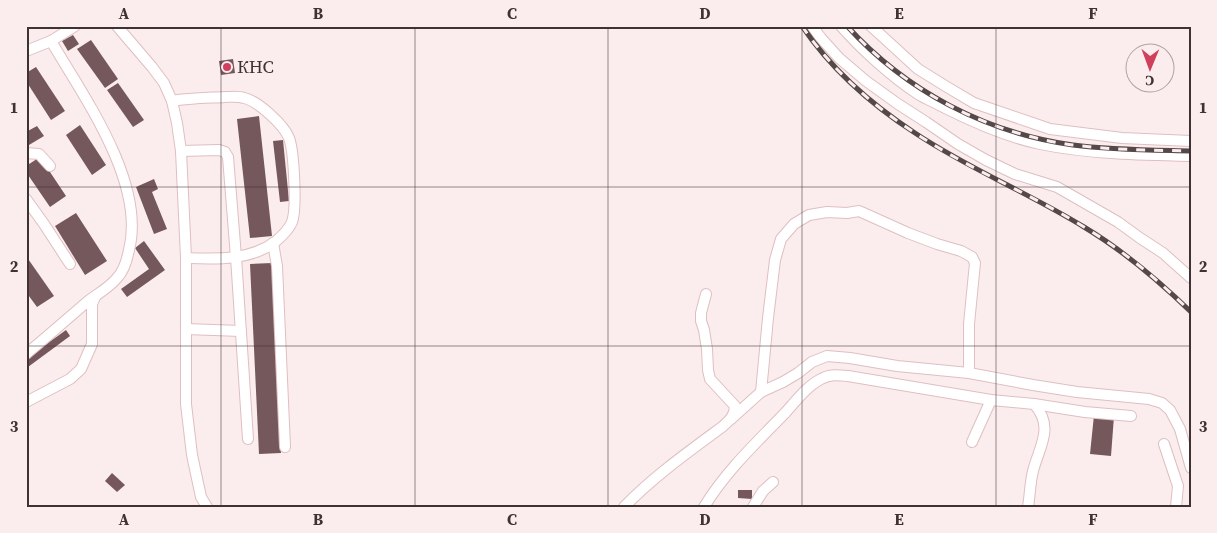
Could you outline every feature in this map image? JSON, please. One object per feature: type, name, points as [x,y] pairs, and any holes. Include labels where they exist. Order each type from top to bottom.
[{"type":"street","points":[[26,51],[51,41],[75,26]]},
{"type":"street","points":[[117,26],[164,83],[172,102],[177,123],[181,151],[186,258],[186,404],[191,446],[201,497],[207,507]]},
{"type":"street","points":[[812,26],[839,58],[866,80],[958,144],[1015,174],[1058,187],[1118,222],[1163,253],[1191,278]]},
{"type":"street","points":[[841,26],[865,51],[919,94],[962,116],[1017,139],[1096,152],[1191,156]]},
{"type":"street","points":[[871,26],[918,69],[974,103],[1050,129],[1122,138],[1191,141]]},
{"type":"street","points":[[26,354],[118,278],[126,261],[132,227],[128,189],[116,156],[98,120],[51,41]]},
{"type":"street","points":[[172,102],[188,99],[245,98],[267,112],[280,124],[289,138],[292,156],[295,202],[292,222],[282,236],[273,243],[249,255],[186,258]]},
{"type":"street","points":[[181,151],[219,150],[225,152],[228,157],[248,439]]},
{"type":"street","points":[[26,153],[39,154],[50,166]]},
{"type":"street","points":[[26,199],[70,264]]},
{"type":"street","points":[[760,392],[775,260],[781,239],[794,224],[809,215],[827,212],[847,213],[859,211],[908,233],[961,251],[972,257],[974,273],[969,324],[969,373]]},
{"type":"street","points":[[273,243],[277,266],[286,447]]},
{"type":"street","points":[[706,294],[701,321],[707,348],[708,370],[710,378],[735,406],[735,412],[731,419]]},
{"type":"street","points":[[26,402],[70,379],[81,369],[92,344],[92,304],[94,297]]},
{"type":"street","points":[[186,329],[241,331]]},
{"type":"street","points":[[624,507],[656,477],[722,427],[760,392],[783,382],[812,362],[827,356],[897,366],[969,373],[1077,392],[1149,399],[1162,403],[1170,410],[1180,428],[1191,468]]},
{"type":"street","points":[[704,507],[716,488],[758,439],[806,389],[820,379],[831,375],[848,376],[991,400],[1131,416]]},
{"type":"street","points":[[972,442],[991,400]]},
{"type":"street","points":[[1028,507],[1032,476],[1040,453],[1044,428],[1041,412],[1034,404]]},
{"type":"street","points":[[1164,444],[1178,486],[1176,507]]},
{"type":"street","points":[[753,507],[763,491],[773,482]]},
{"type":"building","points":[[73,35],[79,44],[68,51],[62,41]]},
{"type":"building","points":[[91,40],[118,79],[105,88],[77,49]]},
{"type":"building","name":"КНС","points":[[233,59],[235,73],[221,75],[219,61]]},
{"type":"building","points":[[36,67],[65,111],[51,120],[26,81],[26,73]]},
{"type":"building","points":[[118,83],[144,120],[133,127],[107,90]]},
{"type":"building","points":[[259,116],[272,236],[250,238],[237,119]]},
{"type":"building","points":[[80,125],[106,165],[92,175],[66,135]]},
{"type":"building","points":[[37,126],[44,136],[29,145],[26,141],[26,132]]},
{"type":"building","points":[[283,140],[289,201],[280,202],[273,141]]},
{"type":"building","points":[[40,157],[66,196],[50,207],[26,172],[26,166]]},
{"type":"building","points":[[154,179],[158,189],[152,192],[167,229],[154,234],[136,187]]},
{"type":"building","points":[[76,213],[107,261],[85,275],[55,226]]},
{"type":"building","points":[[144,241],[165,270],[127,297],[121,289],[149,269],[135,248]]},
{"type":"building","points":[[26,256],[54,296],[37,307],[26,292]]},
{"type":"building","points":[[272,263],[281,453],[259,454],[250,264]]},
{"type":"building","points":[[66,330],[70,336],[28,367],[26,359]]},
{"type":"building","points":[[1094,415],[1114,416],[1111,456],[1090,454]]},
{"type":"building","points":[[112,473],[125,485],[117,492],[105,481]]},
{"type":"building","points":[[738,490],[752,490],[752,499],[738,498]]},
{"type":"railway","points":[[802,26],[813,42],[839,71],[883,111],[956,158],[1042,203],[1099,236],[1140,266],[1191,312]]},
{"type":"railway","points":[[847,26],[870,49],[921,89],[979,119],[1009,130],[1041,139],[1088,147],[1191,151]]},
{"type":"place","name":"КНС","points":[[227,67]]}]
